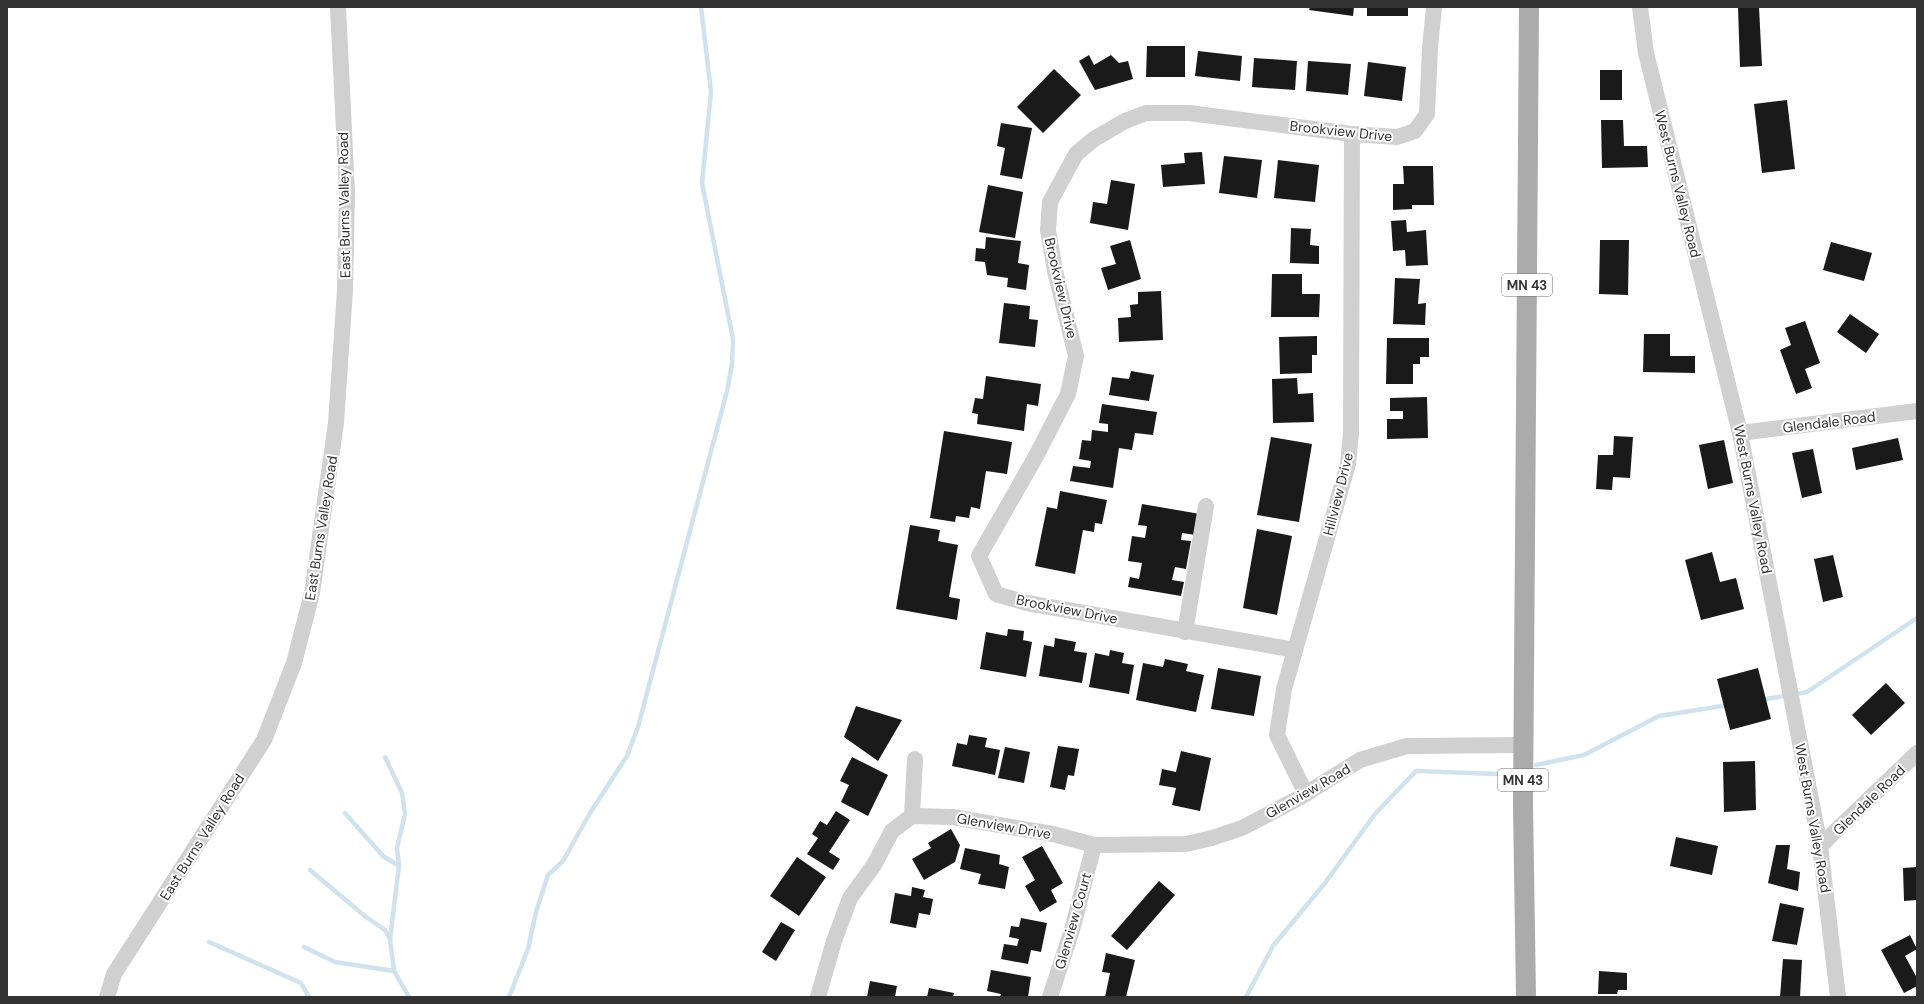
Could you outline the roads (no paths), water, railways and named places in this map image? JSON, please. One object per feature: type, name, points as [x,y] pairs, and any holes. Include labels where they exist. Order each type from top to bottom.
[{"type":"main road","name":"MN 43","points":[[1526,997],[1523,805],[1529,7]]},
{"type":"street","name":"East Burns Valley Road","points":[[107,997],[114,974],[264,740],[294,663],[312,593],[336,423],[345,290],[347,192],[338,7]]},
{"type":"street","name":"Brookview Drive","points":[[1296,650],[1185,632],[1027,603],[996,594],[979,556],[1035,458],[1068,394],[1076,356],[1055,271],[1048,230],[1050,202],[1076,154],[1094,139],[1125,121],[1146,113],[1189,113],[1352,134],[1397,138],[1415,131],[1428,114],[1430,48],[1434,7]]},
{"type":"street","name":"West Burns Valley Road","points":[[1640,7],[1646,53],[1740,433],[1820,846],[1838,997]]},
{"type":"street","name":"Hillview Drive","points":[[1306,794],[1277,735],[1284,689],[1348,464],[1351,433],[1352,134]]},
{"type":"street","name":"Glendale Road","points":[[1740,433],[1917,411]]},
{"type":"street","points":[[1185,632],[1206,506]]},
{"type":"street","name":"Glenview Road","points":[[1094,845],[1186,844],[1212,838],[1242,828],[1306,794],[1360,760],[1407,746],[1524,745]]},
{"type":"street","name":"Glendale Road","points":[[1820,846],[1917,753]]},
{"type":"street","points":[[818,997],[834,941],[850,898],[874,865],[892,831],[912,816],[915,759]]},
{"type":"street","name":"Glenview Drive","points":[[912,816],[952,817],[1053,834],[1094,845]]},
{"type":"street","name":"Glenview Court","points":[[1050,997],[1072,930],[1094,845]]},
{"type":"waterway","points":[[509,997],[528,949],[536,912],[548,875],[563,861],[590,813],[627,756],[638,727],[727,391],[732,364],[733,339],[702,183],[711,92],[701,7]]},
{"type":"waterway","points":[[1760,700],[1807,692],[1917,618]]},
{"type":"waterway","points":[[1536,765],[1584,755],[1659,716],[1729,705]]},
{"type":"waterway","points":[[385,757],[402,793],[405,814],[397,848],[399,866],[390,939],[394,971],[409,997]]},
{"type":"waterway","points":[[1246,997],[1273,946],[1325,883],[1375,814],[1416,771],[1496,774],[1510,771]]},
{"type":"waterway","points":[[345,813],[383,856],[399,866]]},
{"type":"waterway","points":[[310,870],[366,917],[385,930],[390,939]]},
{"type":"waterway","points":[[209,942],[301,983],[309,997]]},
{"type":"waterway","points":[[304,947],[335,962],[394,971]]}]
